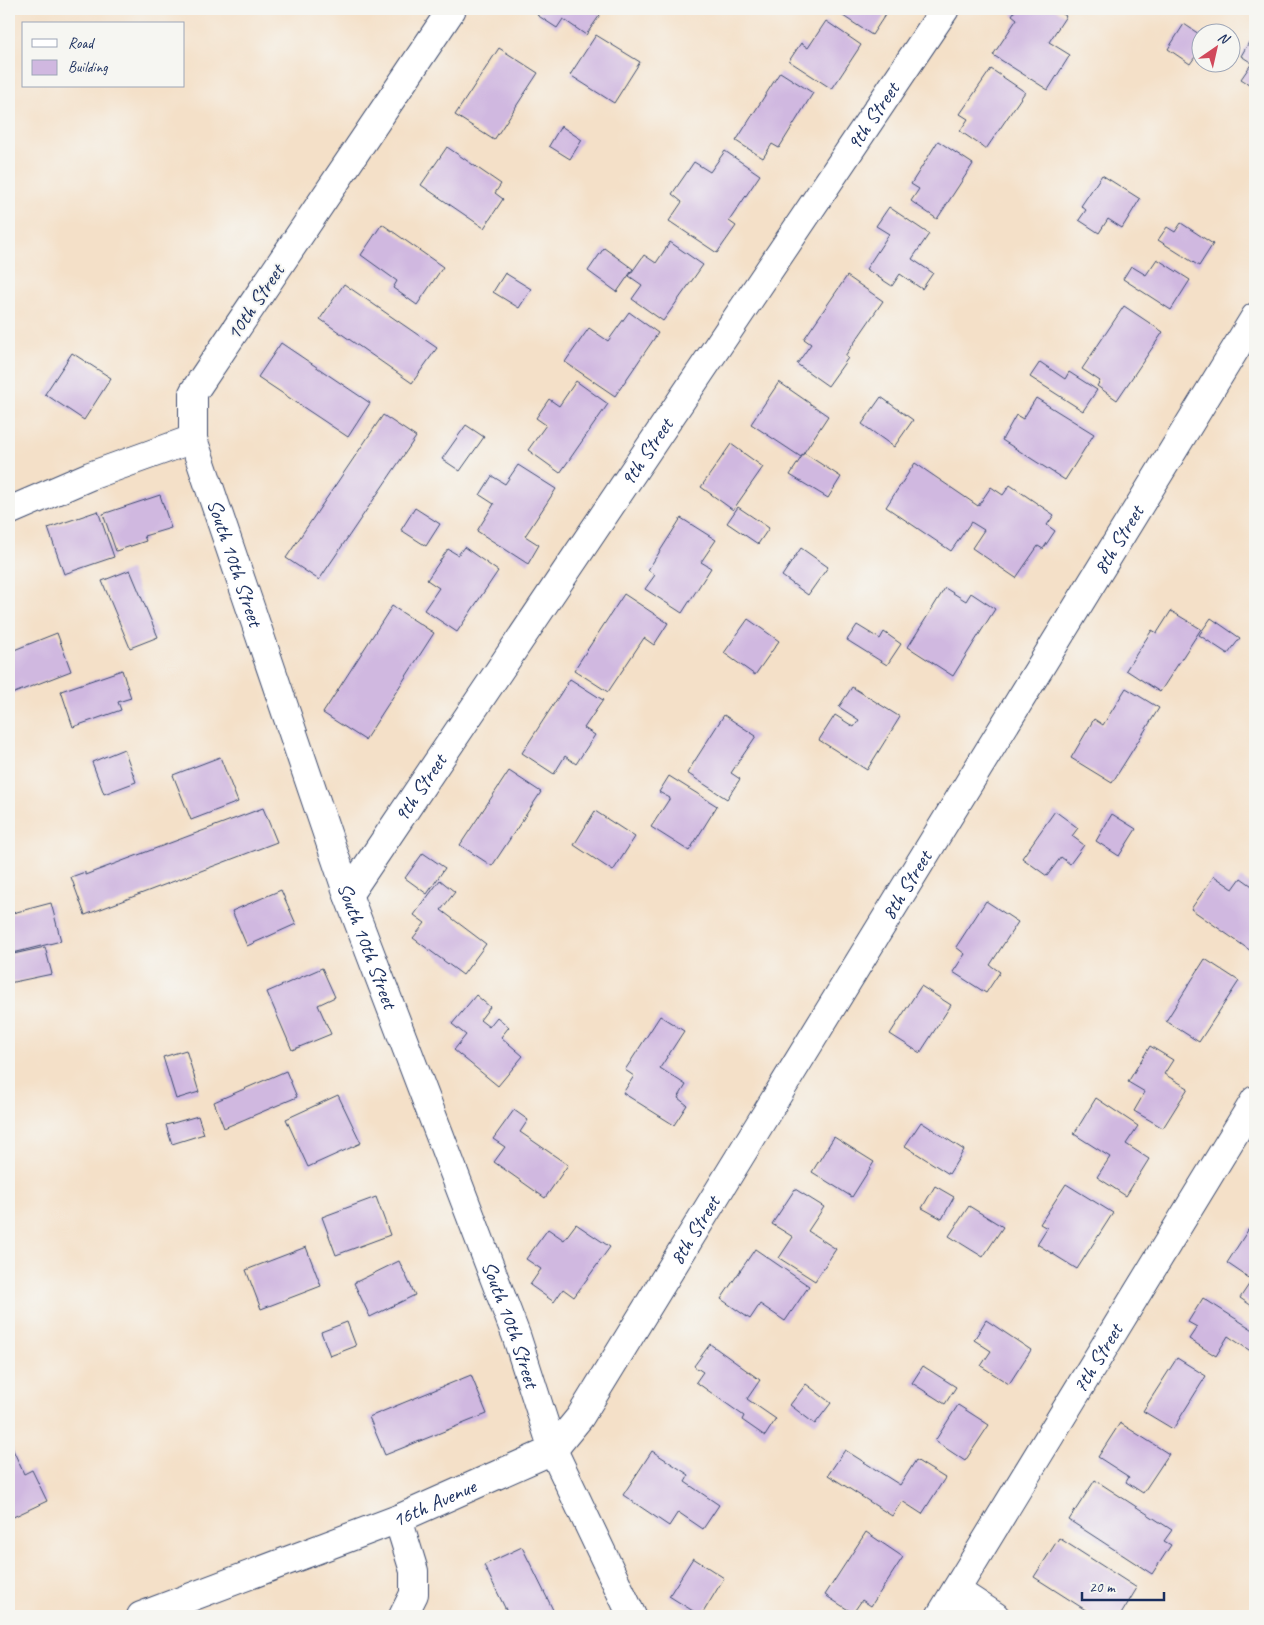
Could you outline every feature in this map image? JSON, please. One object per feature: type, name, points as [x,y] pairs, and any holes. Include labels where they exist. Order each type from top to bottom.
[{"type":"street","name":"10th Street","points":[[193,438],[194,393],[452,9]]},
{"type":"street","name":"9th Street","points":[[348,895],[945,9]]},
{"type":"street","name":"8th Street","points":[[553,1450],[580,1417],[1255,317]]},
{"type":"street","points":[[9,511],[90,476],[193,438]]},
{"type":"street","name":"South 10th Street","points":[[193,438],[348,895],[516,1335],[553,1450]]},
{"type":"street","name":"7th Street","points":[[940,1616],[1255,1100]]},
{"type":"street","points":[[553,1450],[632,1616]]},
{"type":"street","name":"16th Avenue","points":[[140,1616],[398,1519],[553,1450]]},
{"type":"street","points":[[398,1519],[414,1571],[414,1594],[403,1616]]},
{"type":"street","points":[[957,1591],[995,1616]]},
{"type":"building","points":[[541,9],[604,9],[586,35],[563,19],[557,28],[537,15]]},
{"type":"building","points":[[843,9],[889,9],[872,35],[840,14]]},
{"type":"building","points":[[1016,9],[1055,9],[1066,16],[1049,42],[1070,55],[1048,90],[993,55],[1017,19],[1012,15]]},
{"type":"building","points":[[826,21],[861,45],[832,89],[789,61],[801,43],[808,48]]},
{"type":"building","points":[[1184,24],[1192,29],[1192,61],[1190,64],[1168,49]]},
{"type":"building","points":[[1255,32],[1255,88],[1241,79],[1252,63],[1242,57]]},
{"type":"building","points":[[596,35],[640,62],[614,103],[570,75]]},
{"type":"building","points":[[499,48],[538,73],[494,140],[455,115]]},
{"type":"building","points":[[991,69],[1025,92],[986,149],[960,131],[968,119],[960,114]]},
{"type":"building","points":[[780,72],[813,93],[779,148],[772,144],[763,158],[736,141]]},
{"type":"building","points":[[561,126],[582,140],[570,159],[549,146]]},
{"type":"building","points":[[938,141],[973,164],[937,219],[911,201],[919,189],[911,184]]},
{"type":"building","points":[[447,147],[501,184],[495,193],[503,199],[484,228],[421,185]]},
{"type":"building","points":[[725,151],[760,175],[729,221],[736,226],[717,253],[669,221],[682,202],[672,194],[694,162],[710,172]]},
{"type":"building","points":[[1102,175],[1140,199],[1122,228],[1108,219],[1099,233],[1079,220],[1086,210],[1081,206]]},
{"type":"building","points":[[889,207],[929,234],[912,259],[933,273],[922,289],[900,274],[892,286],[866,269],[889,234],[876,226]]},
{"type":"building","points":[[1181,223],[1213,244],[1199,266],[1158,240],[1167,227],[1175,232]]},
{"type":"building","points":[[382,224],[443,267],[417,305],[393,288],[397,281],[361,255]]},
{"type":"building","points":[[670,242],[703,265],[663,321],[632,299],[642,285],[629,276],[644,255],[656,263]]},
{"type":"building","points":[[604,248],[633,269],[617,292],[588,271]]},
{"type":"building","points":[[1157,259],[1190,280],[1171,310],[1123,279],[1131,266],[1146,275]]},
{"type":"building","points":[[505,273],[531,289],[519,308],[493,292]]},
{"type":"building","points":[[847,276],[883,301],[845,356],[848,358],[828,386],[797,364],[811,344],[804,339]]},
{"type":"building","points":[[344,284],[437,348],[412,383],[320,319]]},
{"type":"building","points":[[1124,306],[1163,332],[1117,400],[1097,386],[1100,381],[1082,369]]},
{"type":"building","points":[[629,312],[658,333],[615,396],[565,362],[589,328],[608,341]]},
{"type":"building","points":[[281,343],[370,403],[348,437],[258,377]]},
{"type":"building","points":[[72,353],[111,378],[84,420],[45,394]]},
{"type":"building","points":[[1040,362],[1065,379],[1069,372],[1097,390],[1083,411],[1030,377]]},
{"type":"building","points":[[576,381],[608,404],[560,473],[528,450],[546,425],[536,418],[549,399],[559,406]]},
{"type":"building","points":[[779,382],[828,416],[801,457],[751,424]]},
{"type":"building","points":[[881,397],[913,420],[894,447],[862,424]]},
{"type":"building","points":[[1036,398],[1094,434],[1065,480],[1002,440],[1016,415],[1023,419]]},
{"type":"building","points":[[383,415],[416,437],[319,580],[286,558]]},
{"type":"building","points":[[466,425],[484,437],[460,471],[442,459]]},
{"type":"building","points":[[731,444],[763,467],[733,510],[701,487]]},
{"type":"building","points":[[804,453],[841,477],[828,498],[790,475]]},
{"type":"building","points":[[915,463],[978,506],[991,487],[1003,495],[1010,485],[1054,515],[1047,525],[1055,531],[1043,549],[1038,546],[1016,578],[972,548],[984,530],[971,522],[951,551],[886,507]]},
{"type":"building","points":[[518,465],[556,489],[525,536],[539,545],[528,564],[477,531],[494,504],[480,495],[492,476],[505,484]]},
{"type":"building","points":[[160,495],[171,528],[144,536],[146,541],[116,551],[103,514]]},
{"type":"building","points":[[738,507],[769,528],[758,544],[727,523]]},
{"type":"building","points":[[415,508],[440,524],[426,546],[401,530]]},
{"type":"building","points":[[98,511],[114,557],[64,574],[48,528]]},
{"type":"building","points":[[681,518],[716,540],[701,562],[711,568],[682,613],[645,589],[655,575],[648,570]]},
{"type":"building","points":[[464,547],[498,571],[457,632],[424,610],[439,588],[427,580],[448,549],[458,555]]},
{"type":"building","points":[[801,548],[828,567],[808,595],[782,576]]},
{"type":"building","points":[[130,570],[158,637],[130,648],[102,581]]},
{"type":"building","points":[[945,588],[966,601],[971,593],[995,609],[953,676],[908,647]]},
{"type":"building","points":[[624,594],[668,623],[654,645],[644,638],[608,692],[574,670]]},
{"type":"building","points":[[392,606],[434,633],[365,740],[323,713]]},
{"type":"building","points":[[1171,611],[1201,629],[1160,692],[1126,670],[1152,630],[1157,633]]},
{"type":"building","points":[[1211,618],[1240,638],[1228,654],[1199,635]]},
{"type":"building","points":[[748,619],[779,641],[755,675],[724,653]]},
{"type":"building","points":[[857,625],[880,639],[884,632],[901,644],[887,665],[847,640]]},
{"type":"building","points":[[57,633],[71,671],[9,695],[9,652]]},
{"type":"building","points":[[122,670],[131,698],[118,702],[121,710],[73,727],[61,691]]},
{"type":"building","points":[[570,679],[603,700],[584,728],[595,735],[576,764],[565,756],[554,774],[522,753]]},
{"type":"building","points":[[852,687],[900,717],[867,770],[819,740],[835,715],[854,727],[859,720],[839,707]]},
{"type":"building","points":[[1126,688],[1159,708],[1112,783],[1071,758],[1094,719],[1103,725]]},
{"type":"building","points":[[724,715],[756,736],[731,773],[740,779],[727,799],[687,773]]},
{"type":"building","points":[[124,749],[136,782],[104,794],[92,762]]},
{"type":"building","points":[[220,757],[238,802],[191,820],[173,775]]},
{"type":"building","points":[[509,771],[541,792],[492,866],[460,845]]},
{"type":"building","points":[[669,776],[717,806],[689,851],[651,827],[670,798],[659,792]]},
{"type":"building","points":[[263,808],[277,842],[85,915],[71,877],[85,872],[85,875]]},
{"type":"building","points":[[595,811],[635,837],[613,871],[574,845]]},
{"type":"building","points":[[1055,811],[1078,828],[1072,836],[1084,845],[1070,864],[1061,857],[1047,876],[1022,858]]},
{"type":"building","points":[[1112,814],[1136,829],[1119,856],[1096,841]]},
{"type":"building","points":[[423,853],[445,868],[427,894],[405,878]]},
{"type":"building","points":[[1214,876],[1233,889],[1241,878],[1255,888],[1255,945],[1251,951],[1191,909]]},
{"type":"building","points":[[440,880],[455,892],[441,910],[486,944],[463,975],[413,938],[425,923],[414,915]]},
{"type":"building","points":[[281,890],[296,924],[247,946],[232,911]]},
{"type":"building","points":[[986,901],[1018,922],[990,965],[1000,972],[986,993],[953,972],[965,954],[956,947]]},
{"type":"building","points":[[51,903],[61,941],[9,954],[9,914]]},
{"type":"building","points":[[45,947],[52,974],[9,983],[9,955]]},
{"type":"building","points":[[1205,959],[1239,981],[1199,1042],[1166,1021]]},
{"type":"building","points":[[322,968],[335,997],[318,1005],[331,1034],[292,1050],[267,992]]},
{"type":"building","points":[[921,986],[951,1005],[920,1053],[890,1034]]},
{"type":"building","points":[[476,995],[490,1007],[480,1020],[489,1027],[497,1017],[509,1027],[501,1037],[523,1056],[498,1086],[454,1050],[466,1035],[452,1024]]},
{"type":"building","points":[[660,1016],[684,1031],[660,1068],[686,1085],[678,1098],[687,1105],[674,1125],[623,1093],[634,1076],[625,1070]]},
{"type":"building","points":[[1150,1046],[1173,1060],[1164,1074],[1188,1088],[1163,1128],[1134,1111],[1145,1092],[1128,1082]]},
{"type":"building","points":[[186,1050],[199,1092],[176,1099],[163,1057]]},
{"type":"building","points":[[286,1071],[297,1097],[224,1128],[214,1102]]},
{"type":"building","points":[[338,1095],[361,1143],[308,1167],[286,1119]]},
{"type":"building","points":[[1096,1098],[1138,1126],[1126,1144],[1149,1159],[1126,1196],[1097,1177],[1110,1157],[1074,1134]]},
{"type":"building","points":[[514,1110],[528,1120],[520,1132],[568,1165],[545,1198],[494,1162],[505,1147],[493,1139]]},
{"type":"building","points":[[198,1116],[204,1134],[172,1144],[166,1125]]},
{"type":"building","points":[[921,1122],[964,1150],[949,1174],[905,1146]]},
{"type":"building","points":[[834,1137],[874,1162],[852,1197],[812,1172]]},
{"type":"building","points":[[1066,1184],[1113,1213],[1077,1269],[1037,1244],[1047,1228],[1040,1224]]},
{"type":"building","points":[[935,1186],[954,1197],[942,1219],[922,1208]]},
{"type":"building","points":[[795,1189],[824,1207],[808,1231],[836,1249],[815,1281],[779,1258],[793,1237],[772,1224]]},
{"type":"building","points":[[376,1197],[390,1235],[336,1255],[322,1217]]},
{"type":"building","points":[[969,1206],[1003,1227],[983,1257],[949,1236]]},
{"type":"building","points":[[576,1224],[610,1247],[574,1297],[563,1289],[554,1302],[530,1285],[541,1269],[526,1259],[548,1229],[564,1240]]},
{"type":"building","points":[[1250,1227],[1255,1230],[1255,1308],[1240,1298],[1252,1280],[1227,1263]]},
{"type":"building","points":[[306,1247],[321,1286],[261,1309],[246,1270]]},
{"type":"building","points":[[755,1249],[809,1286],[785,1321],[760,1304],[750,1319],[721,1299]]},
{"type":"building","points":[[399,1261],[415,1295],[370,1317],[354,1283]]},
{"type":"building","points":[[1203,1298],[1255,1331],[1255,1354],[1228,1336],[1216,1356],[1189,1339],[1197,1327],[1188,1322]]},
{"type":"building","points":[[986,1320],[1031,1350],[1009,1384],[981,1366],[991,1351],[974,1340]]},
{"type":"building","points":[[347,1322],[356,1346],[330,1356],[321,1332]]},
{"type":"building","points":[[710,1344],[760,1380],[747,1399],[776,1419],[765,1436],[742,1420],[744,1416],[696,1382],[703,1372],[694,1366]]},
{"type":"building","points":[[1177,1358],[1206,1376],[1173,1429],[1143,1411]]},
{"type":"building","points":[[923,1366],[956,1387],[945,1404],[912,1383]]},
{"type":"building","points":[[471,1375],[487,1414],[385,1455],[369,1417]]},
{"type":"building","points":[[806,1384],[831,1403],[815,1424],[790,1405]]},
{"type":"building","points":[[958,1405],[989,1425],[965,1461],[935,1441]]},
{"type":"building","points":[[1120,1423],[1169,1454],[1143,1493],[1126,1482],[1129,1477],[1098,1457]]},
{"type":"building","points":[[9,1441],[24,1474],[32,1470],[47,1501],[9,1519]]},
{"type":"building","points":[[845,1450],[900,1485],[916,1460],[945,1478],[922,1514],[902,1501],[892,1516],[828,1475]]},
{"type":"building","points":[[652,1451],[689,1475],[685,1482],[719,1505],[703,1529],[678,1512],[669,1526],[623,1495]]},
{"type":"building","points":[[1095,1480],[1172,1530],[1164,1541],[1171,1545],[1152,1574],[1069,1520]]},
{"type":"building","points":[[866,1532],[903,1557],[871,1606],[862,1600],[853,1613],[825,1595]]},
{"type":"building","points":[[1059,1538],[1137,1588],[1120,1616],[1095,1616],[1034,1577]]},
{"type":"building","points":[[522,1547],[556,1616],[509,1616],[484,1565]]},
{"type":"building","points":[[693,1558],[724,1578],[701,1616],[669,1596]]}]
